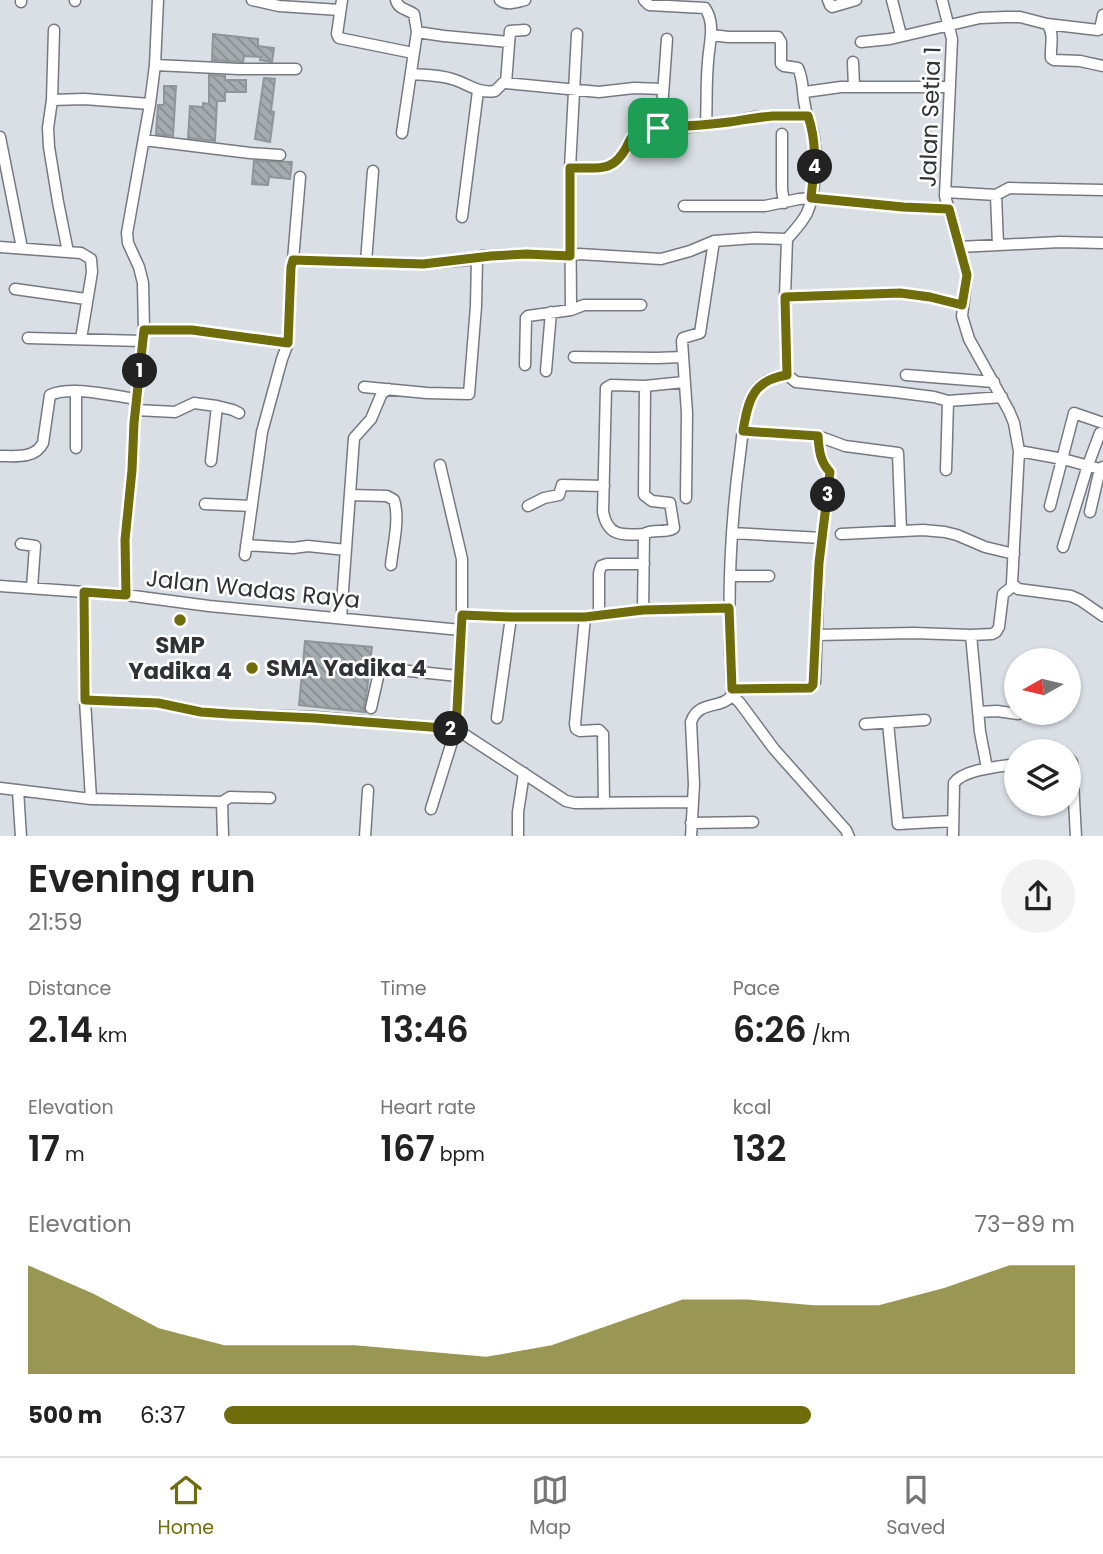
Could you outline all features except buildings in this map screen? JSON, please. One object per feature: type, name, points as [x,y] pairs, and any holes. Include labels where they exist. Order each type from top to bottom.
[{"type":"street","points":[[126,595],[125,540],[143,336],[143,283],[127,233],[150,103],[158,0]]},
{"type":"street","points":[[252,0],[279,6],[341,5],[337,34],[339,38],[413,53]]},
{"type":"street","points":[[396,0],[401,8],[414,14],[417,32],[402,133]]},
{"type":"street","points":[[500,0],[508,4],[524,0]]},
{"type":"street","points":[[644,0],[649,5],[658,7],[705,4],[712,35],[707,63],[706,124]]},
{"type":"street","points":[[828,0],[832,7],[856,0]]},
{"type":"street","points":[[892,0],[901,35]]},
{"type":"street","name":"Jalan Setia 1","points":[[942,0],[952,39],[945,192],[967,275],[962,305],[965,328],[1014,423],[1019,451],[1013,586],[1003,594],[1002,615],[996,632],[971,635]]},
{"type":"street","points":[[861,42],[890,39],[979,18],[1027,18],[1098,30],[1103,15]]},
{"type":"street","points":[[1047,23],[1052,37],[1051,58],[1103,66]]},
{"type":"street","points":[[54,30],[49,147],[68,252]]},
{"type":"street","points":[[506,83],[510,32],[525,30]]},
{"type":"street","points":[[417,32],[509,42]]},
{"type":"street","points":[[571,310],[570,168],[576,34]]},
{"type":"street","points":[[712,35],[778,37],[781,42],[781,64],[798,68],[805,92],[804,104],[813,134],[816,162],[807,213],[787,239],[787,375]]},
{"type":"street","points":[[658,128],[667,39]]},
{"type":"street","points":[[853,62],[854,87]]},
{"type":"street","points":[[155,65],[296,69]]},
{"type":"street","points":[[411,74],[454,79],[478,90],[495,91],[503,83],[599,92],[634,88],[663,89]]},
{"type":"street","points":[[805,92],[854,87],[950,87]]},
{"type":"street","points":[[462,217],[478,90]]},
{"type":"street","points":[[51,103],[84,99],[150,103]]},
{"type":"street","points":[[570,168],[614,165],[635,132],[640,129],[680,128],[754,117],[808,116]]},
{"type":"street","points":[[782,134],[784,203]]},
{"type":"street","points":[[0,137],[22,248]]},
{"type":"street","points":[[144,140],[281,155]]},
{"type":"street","points":[[366,262],[373,171]]},
{"type":"street","points":[[300,177],[291,267],[288,343],[262,432],[246,550],[308,546],[346,550]]},
{"type":"street","points":[[945,192],[996,195],[1009,188],[1103,190]]},
{"type":"street","points":[[996,195],[998,245]]},
{"type":"street","points":[[684,206],[765,206],[811,198],[949,209]]},
{"type":"street","points":[[293,260],[423,264],[482,256],[526,254],[661,259],[714,241],[787,239]]},
{"type":"street","points":[[686,498],[687,413],[682,339],[700,332],[714,241]]},
{"type":"street","points":[[959,247],[1060,242],[1103,243]]},
{"type":"street","points":[[0,247],[81,253],[91,259],[92,272],[80,339]]},
{"type":"street","points":[[365,387],[469,394],[477,258]]},
{"type":"street","points":[[15,289],[86,299]]},
{"type":"street","points":[[785,297],[900,293],[962,305]]},
{"type":"street","points":[[525,365],[526,318],[531,315],[571,310],[584,305],[641,305]]},
{"type":"street","points":[[546,371],[551,312]]},
{"type":"street","points":[[28,338],[143,336],[192,330],[288,343]]},
{"type":"street","points":[[574,357],[682,357]]},
{"type":"street","points":[[691,836],[694,784],[691,730],[694,715],[698,709],[727,701],[732,692],[729,608],[735,492],[748,405],[756,389],[774,377],[787,375],[796,382],[908,393],[948,401],[1002,397]]},
{"type":"street","points":[[906,375],[994,382]]},
{"type":"street","points":[[650,385],[644,495],[652,501],[670,503],[674,528],[670,531],[644,534],[617,533],[606,526],[604,512],[606,388],[611,385],[684,382]]},
{"type":"street","points":[[341,618],[354,438],[371,419],[382,393],[388,389]]},
{"type":"street","points":[[76,391],[76,448]]},
{"type":"street","points":[[0,456],[28,455],[39,450],[43,443],[50,395],[53,393],[76,391],[175,412],[194,403],[239,413]]},
{"type":"street","points":[[946,470],[948,401]]},
{"type":"street","points":[[211,461],[217,406]]},
{"type":"street","points":[[1050,506],[1074,413],[1101,428],[1063,547]]},
{"type":"street","points":[[743,431],[818,436],[845,446],[898,453],[901,531]]},
{"type":"street","points":[[732,692],[810,688],[815,682],[819,563],[830,472],[819,454],[818,436]]},
{"type":"street","points":[[1019,451],[1102,468],[1090,512]]},
{"type":"street","points":[[431,809],[456,729],[462,615],[462,559],[440,465]]},
{"type":"street","points":[[528,506],[544,498],[559,495],[562,485],[604,486]]},
{"type":"street","points":[[350,495],[387,496],[394,500],[396,527],[391,565]]},
{"type":"street","points":[[205,504],[252,506]]},
{"type":"street","points":[[841,534],[923,530],[951,533],[985,547],[1014,554]]},
{"type":"street","points":[[732,533],[822,538]]},
{"type":"street","points":[[643,610],[644,534]]},
{"type":"street","points":[[21,544],[35,546],[32,588]]},
{"type":"street","points":[[599,615],[601,566],[644,565]]},
{"type":"street","points":[[730,576],[769,576]]},
{"type":"street","name":"Jalan Wadas Raya","points":[[0,586],[126,595],[209,606],[461,630]]},
{"type":"street","points":[[1013,586],[1018,589],[1071,596],[1103,616]]},
{"type":"street","points":[[84,592],[85,700],[91,799]]},
{"type":"street","points":[[462,615],[585,617],[643,610],[729,608]]},
{"type":"street","points":[[497,718],[511,617]]},
{"type":"street","points":[[585,617],[575,724],[580,731],[599,730],[603,734],[604,803]]},
{"type":"street","points":[[816,635],[971,635],[978,712],[987,768]]},
{"type":"street","points":[[371,708],[380,668],[458,676]]},
{"type":"street","points":[[732,692],[774,749],[849,836]]},
{"type":"street","points":[[85,700],[158,703],[201,712],[456,729],[566,801],[692,802]]},
{"type":"street","points":[[978,712],[1004,712]]},
{"type":"street","points":[[865,724],[925,720]]},
{"type":"street","points":[[888,723],[898,824],[953,821]]},
{"type":"street","points":[[953,836],[955,780],[987,768],[1004,766]]},
{"type":"street","points":[[518,836],[524,772]]},
{"type":"street","points":[[0,788],[91,799],[222,802],[230,797],[270,798]]},
{"type":"street","points":[[18,790],[21,836]]},
{"type":"street","points":[[365,836],[368,790]]},
{"type":"street","points":[[222,802],[223,836]]},
{"type":"street","points":[[1075,816],[1076,836]]},
{"type":"street","points":[[691,823],[753,822]]},
{"type":"place","name":"SMP Yadika 4","points":[[180,620]]},
{"type":"place","name":"SMA Yadika 4","points":[[252,668]]},
{"type":"route","points":[[808,116],[816,162],[811,198],[949,209],[967,275],[962,305],[900,293],[785,297],[787,375],[774,377],[756,389],[748,405],[743,431],[818,436],[819,454],[830,472],[819,563],[815,682],[810,688],[732,689],[729,608],[643,610],[585,617],[462,615],[456,729],[201,712],[158,703],[85,700],[84,592],[126,595],[125,540],[144,330],[192,330],[288,343],[293,260],[423,264],[482,256],[570,256],[570,168],[614,165],[635,132],[658,128],[680,128],[754,117],[808,116]]}]
